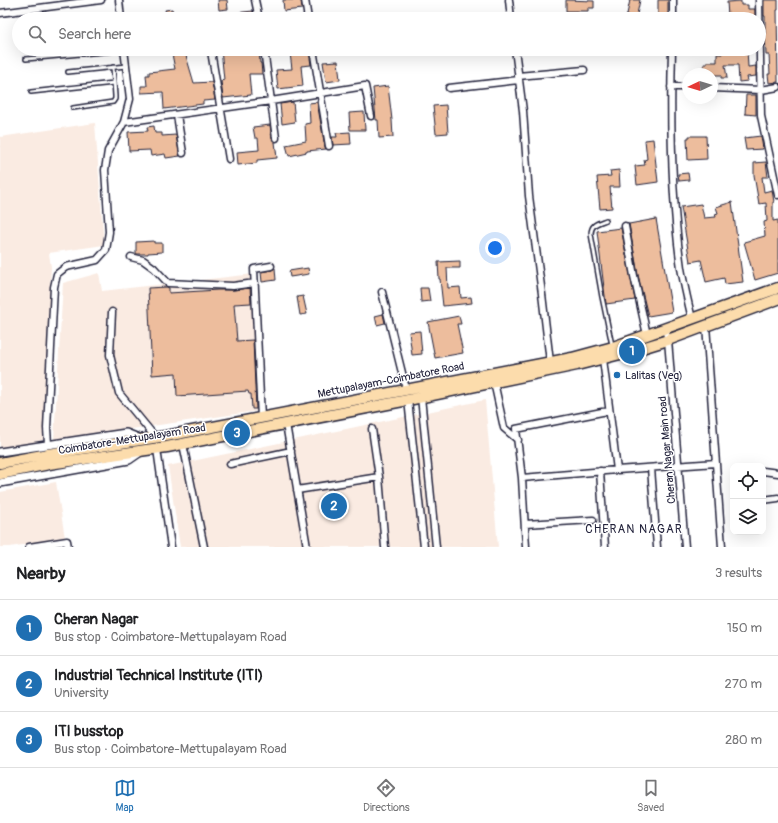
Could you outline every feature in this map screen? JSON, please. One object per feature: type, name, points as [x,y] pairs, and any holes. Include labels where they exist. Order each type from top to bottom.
[{"type":"highway","name":"Mettupalayam-Coimbatore Road","points":[[0,463],[48,454],[156,438],[572,358],[613,347],[778,288]]},
{"type":"highway","name":"Coimbatore-Mettupalayam Road","points":[[0,474],[49,464],[157,449],[550,371],[603,359],[668,340],[778,299]]},
{"type":"street","points":[[0,13],[101,0]]},
{"type":"street","points":[[119,0],[120,12]]},
{"type":"street","points":[[255,0],[258,12]]},
{"type":"street","points":[[305,0],[307,12]]},
{"type":"street","points":[[509,0],[510,12]]},
{"type":"street","points":[[673,0],[673,12]]},
{"type":"street","points":[[759,0],[759,12]]},
{"type":"street","points":[[48,444],[47,428],[54,287],[57,274],[66,267],[97,260],[106,250],[109,232],[105,170],[108,151],[124,122],[130,99],[125,56]]},
{"type":"street","points":[[213,56],[229,159]]},
{"type":"street","points":[[265,56],[276,138]]},
{"type":"street","points":[[314,56],[329,146]]},
{"type":"street","points":[[516,56],[523,111],[529,196],[550,362]]},
{"type":"street","points":[[672,56],[671,144],[675,214],[682,269],[692,319]]},
{"type":"street","points":[[760,56],[761,116],[778,195]]},
{"type":"street","points":[[449,88],[584,70]]},
{"type":"street","points":[[124,122],[365,86],[371,116]]},
{"type":"street","points":[[671,87],[682,87]]},
{"type":"street","points":[[718,88],[761,90],[778,87]]},
{"type":"street","points":[[177,115],[183,153]]},
{"type":"street","points":[[625,226],[647,335]]},
{"type":"street","points":[[131,257],[143,260],[168,283],[233,286],[255,283]]},
{"type":"street","points":[[261,418],[254,269],[271,266]]},
{"type":"street","points":[[382,292],[406,390]]},
{"type":"street","points":[[112,312],[110,355],[119,393],[156,438]]},
{"type":"street","points":[[706,325],[722,547]]},
{"type":"street","name":"Cheran Nagar Main road","points":[[665,329],[668,340],[685,547]]},
{"type":"street","points":[[603,359],[617,470]]},
{"type":"street","points":[[494,382],[504,428],[518,440]]},
{"type":"street","points":[[421,397],[436,547]]},
{"type":"street","points":[[408,400],[424,547]]},
{"type":"street","points":[[526,547],[522,478],[516,429],[609,411]]},
{"type":"street","points":[[286,424],[307,547]]},
{"type":"street","points":[[372,429],[379,477],[385,547]]},
{"type":"street","points":[[0,452],[126,433],[143,440]]},
{"type":"street","points":[[183,444],[204,547]]},
{"type":"street","points":[[157,449],[171,547]]},
{"type":"street","points":[[0,483],[129,460],[142,451]]},
{"type":"street","points":[[230,464],[291,451]]},
{"type":"street","points":[[522,478],[600,471],[716,464]]},
{"type":"street","points":[[651,468],[657,547]]},
{"type":"street","points":[[600,471],[605,547]]},
{"type":"street","points":[[766,471],[778,473]]},
{"type":"street","points":[[297,490],[379,477]]},
{"type":"street","points":[[766,500],[778,498]]},
{"type":"street","points":[[525,524],[593,520]]},
{"type":"street","points":[[29,547],[68,541],[68,547]]},
{"type":"lane","points":[[26,59],[59,56]]},
{"type":"lane","points":[[68,72],[126,66]]},
{"type":"lane","points":[[73,108],[113,102],[115,99],[113,67]]},
{"type":"lane","points":[[31,92],[114,84]]},
{"type":"lane","points":[[606,220],[594,225],[591,229],[602,297],[613,347]]},
{"type":"shaded area","points":[[95,123],[104,245],[49,253],[51,267],[43,440],[0,451],[0,137]]},
{"type":"shaded area","points":[[99,273],[102,291],[254,274],[257,411],[54,440],[63,283]]},
{"type":"shaded area","points":[[485,400],[498,547],[180,547],[168,466]]},
{"type":"shaded area","points":[[56,482],[65,538],[10,547],[0,547],[0,492]]},
{"type":"building","points":[[218,0],[227,0],[228,9],[219,10]]},
{"type":"building","points":[[283,0],[301,0],[302,9],[284,11]]},
{"type":"building","points":[[566,0],[594,1],[594,8],[588,8],[588,11],[566,11]]},
{"type":"building","points":[[630,0],[640,0],[637,12],[627,12]]},
{"type":"building","points":[[658,0],[668,0],[668,12],[658,12]]},
{"type":"building","points":[[764,0],[778,0],[778,82],[769,83],[769,55],[766,55],[766,12],[764,12]]},
{"type":"building","points":[[741,1],[741,5],[748,5],[748,9],[755,9],[755,12],[728,12],[727,2]]},
{"type":"building","points":[[172,9],[173,12],[166,12],[165,10]]},
{"type":"building","points":[[172,56],[186,56],[194,83],[212,82],[215,100],[203,101],[203,104],[164,109],[163,92],[141,93],[141,86],[147,86],[146,75],[149,75],[149,72],[175,69]]},
{"type":"building","points":[[222,56],[260,56],[262,74],[249,74],[251,95],[223,98],[221,81],[224,80]]},
{"type":"building","points":[[290,56],[310,56],[311,65],[301,66],[303,86],[278,89],[276,70],[292,69]]},
{"type":"building","points":[[717,56],[747,56],[748,67],[756,66],[756,76],[747,77],[748,81],[739,82],[738,65],[725,65],[727,78],[721,78],[721,75],[718,75],[718,68],[704,68],[704,64],[707,64],[707,62],[717,62]]},
{"type":"building","points":[[338,61],[340,80],[326,82],[323,62]]},
{"type":"building","points":[[388,86],[393,137],[379,138],[373,88]]},
{"type":"building","points":[[746,95],[756,95],[756,115],[745,114]]},
{"type":"building","points":[[293,102],[295,122],[282,124],[280,104]]},
{"type":"building","points":[[317,102],[326,149],[307,151],[289,156],[286,145],[306,141],[305,124],[310,123],[309,103]]},
{"type":"building","points":[[446,105],[448,133],[436,134],[433,106]]},
{"type":"building","points":[[364,112],[365,130],[350,130],[349,113]]},
{"type":"building","points":[[270,125],[272,139],[275,142],[277,158],[257,160],[257,163],[238,165],[237,152],[259,150],[258,138],[255,138],[253,127]]},
{"type":"building","points":[[154,126],[155,133],[162,133],[162,136],[176,135],[180,156],[166,158],[165,154],[151,156],[150,150],[129,151],[128,132],[148,131],[147,127]]},
{"type":"building","points":[[350,132],[351,144],[333,145],[332,137],[337,137],[336,133]]},
{"type":"building","points":[[689,136],[706,136],[707,159],[688,160],[687,138],[689,138]]},
{"type":"building","points":[[761,136],[763,149],[746,150],[744,138]]},
{"type":"building","points":[[653,139],[658,182],[637,185],[635,166],[645,165],[644,160],[647,159],[645,140]]},
{"type":"building","points":[[766,162],[768,177],[762,177],[764,192],[772,190],[774,202],[773,221],[778,220],[778,273],[755,280],[744,242],[765,236],[764,222],[767,221],[766,203],[759,204],[754,175],[754,163]]},
{"type":"building","points":[[619,170],[620,187],[610,187],[612,208],[600,209],[597,177],[611,176],[610,171]]},
{"type":"building","points":[[688,173],[689,180],[679,181],[678,174]]},
{"type":"building","points":[[732,202],[743,282],[725,284],[724,278],[706,282],[701,260],[690,262],[681,207],[701,204],[704,218],[716,217],[715,214],[718,213],[716,207]]},
{"type":"building","points":[[656,219],[672,312],[648,316],[638,275],[629,224]]},
{"type":"building","points":[[621,228],[635,300],[606,304],[597,231]]},
{"type":"building","points":[[154,241],[154,243],[162,243],[162,252],[136,254],[136,242]]},
{"type":"building","points":[[460,261],[460,268],[447,268],[448,288],[460,287],[461,298],[471,297],[472,303],[443,306],[438,262]]},
{"type":"building","points":[[275,268],[276,280],[262,282],[261,272]]},
{"type":"building","points":[[308,268],[309,274],[290,277],[289,271]]},
{"type":"building","points":[[148,288],[169,288],[169,293],[250,288],[251,303],[234,304],[237,341],[253,340],[256,409],[252,409],[251,394],[249,394],[248,391],[177,396],[176,373],[152,375]]},
{"type":"building","points":[[420,288],[428,288],[430,301],[421,302]]},
{"type":"building","points":[[303,296],[307,314],[300,315],[297,297]]},
{"type":"building","points":[[383,314],[385,323],[377,325],[375,316]]},
{"type":"building","points":[[459,316],[461,324],[457,324],[463,353],[435,358],[428,322]]},
{"type":"building","points":[[420,331],[422,354],[412,355],[409,332]]},
{"type":"place","name":"Cheran Nagar","points":[[632,351]]},
{"type":"place","name":"Lalitas (Veg)","points":[[617,375]]},
{"type":"place","name":"ITI busstop","points":[[237,433]]},
{"type":"place","name":"Industrial Technical Institute (ITI)","points":[[334,506]]},
{"type":"district","name":"CHERAN NAGAR","points":[[634,529]]}]
